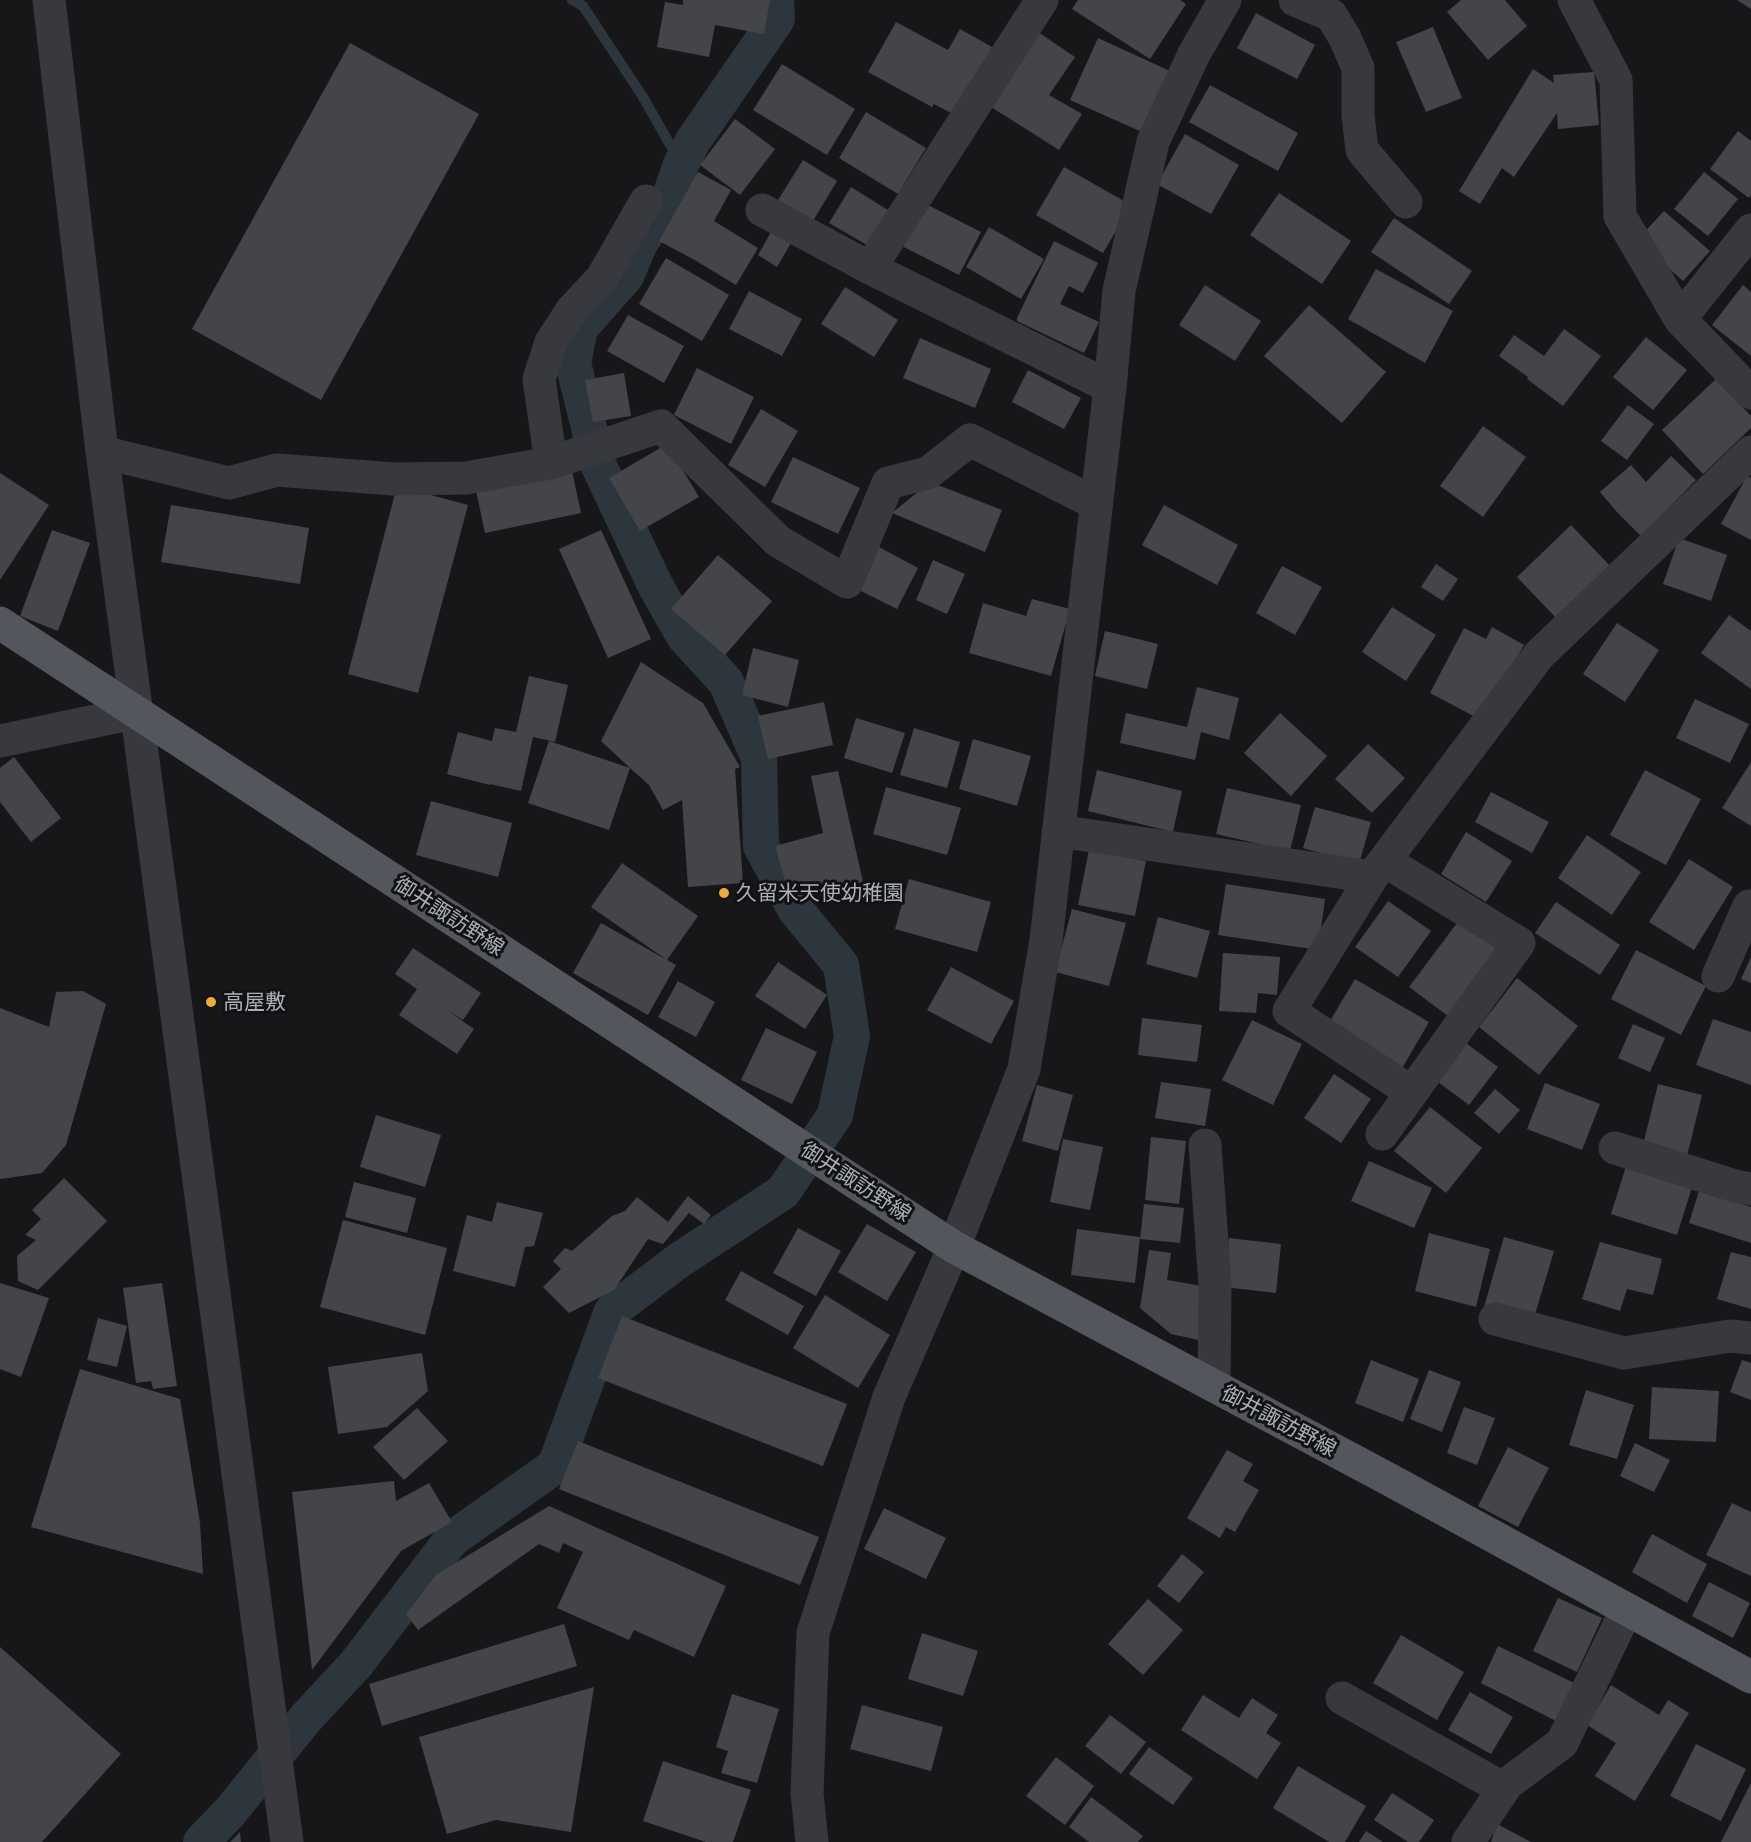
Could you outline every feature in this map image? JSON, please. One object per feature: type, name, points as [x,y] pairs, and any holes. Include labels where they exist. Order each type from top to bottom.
[{"type":"main road","name":"御井諏訪野線","points":[[0,623],[954,1247],[1751,1677]]},
{"type":"street","points":[[49,0],[102,452],[287,1842]]},
{"type":"street","points":[[870,268],[1042,0]]},
{"type":"street","points":[[812,1842],[807,1792],[813,1633],[889,1397],[954,1247],[1024,1069],[1046,940],[1119,291],[1153,142],[1194,54],[1225,0]]},
{"type":"street","points":[[1295,0],[1331,15],[1345,38],[1358,68],[1358,115],[1362,150],[1406,202]]},
{"type":"street","points":[[1574,0],[1616,80],[1620,216],[1680,319],[1751,393]]},
{"type":"street","points":[[551,463],[539,379],[551,342],[572,310],[602,278],[646,201]]},
{"type":"street","points":[[762,210],[870,268],[1110,387]]},
{"type":"street","points":[[1680,319],[1751,230]]},
{"type":"street","points":[[102,452],[229,483],[277,470],[393,479],[445,478],[466,477],[551,463],[661,426],[778,541],[847,582],[888,483],[928,473],[970,440],[1095,503]]},
{"type":"street","points":[[1411,1092],[1289,1011],[1379,869],[1539,655],[1751,452]]},
{"type":"street","points":[[0,741],[138,712]]},
{"type":"street","points":[[1058,831],[1379,869],[1519,944],[1382,1134]]},
{"type":"street","points":[[1718,976],[1749,906],[1751,906]]},
{"type":"street","points":[[1205,1145],[1215,1285],[1214,1386]]},
{"type":"street","points":[[1615,1148],[1751,1189]]},
{"type":"street","points":[[1495,1319],[1624,1353],[1731,1336],[1751,1338]]},
{"type":"street","points":[[1468,1842],[1507,1784],[1562,1743],[1627,1609]]},
{"type":"street","points":[[1342,1698],[1504,1789]]},
{"type":"building","points":[[683,0],[770,0],[764,34],[715,25],[709,57],[657,47],[665,2],[683,5]]},
{"type":"building","points":[[1078,0],[1180,0],[1186,4],[1150,59],[1072,9]]},
{"type":"building","points":[[1461,0],[1505,0],[1527,26],[1488,60],[1447,12]]},
{"type":"building","points":[[1737,0],[1751,0],[1751,9]]},
{"type":"building","points":[[1256,13],[1315,45],[1297,79],[1237,48]]},
{"type":"building","points":[[896,22],[948,50],[960,29],[992,47],[955,115],[934,104],[932,107],[868,72]]},
{"type":"building","points":[[1433,27],[1462,98],[1426,112],[1396,42]]},
{"type":"building","points":[[1038,32],[1075,57],[1049,95],[1082,114],[1059,150],[988,105]]},
{"type":"building","points":[[1098,38],[1170,71],[1142,132],[1070,100]]},
{"type":"building","points":[[350,43],[479,114],[321,400],[192,329]]},
{"type":"building","points":[[782,64],[855,109],[827,155],[753,110]]},
{"type":"building","points":[[1533,69],[1554,83],[1553,75],[1594,72],[1599,125],[1558,129],[1557,113],[1514,177],[1502,168],[1480,204],[1459,191]]},
{"type":"building","points":[[1210,85],[1298,133],[1278,171],[1189,122]]},
{"type":"building","points":[[866,112],[926,148],[898,194],[839,158]]},
{"type":"building","points":[[735,119],[775,149],[740,195],[700,165]]},
{"type":"building","points":[[1738,131],[1751,141],[1751,195],[1749,198],[1710,169]]},
{"type":"building","points":[[1185,134],[1239,165],[1211,214],[1157,184]]},
{"type":"building","points":[[803,160],[837,181],[813,221],[778,200]]},
{"type":"building","points":[[1064,167],[1131,205],[1103,253],[1036,215]]},
{"type":"building","points":[[698,172],[731,190],[714,221],[758,248],[736,285],[659,241]]},
{"type":"building","points":[[1704,172],[1738,199],[1708,236],[1674,209]]},
{"type":"building","points":[[851,187],[888,210],[867,245],[829,223]]},
{"type":"building","points":[[1279,193],[1351,241],[1322,284],[1250,235]]},
{"type":"building","points":[[922,202],[981,232],[959,275],[900,245]]},
{"type":"building","points":[[1664,211],[1710,251],[1683,281],[1637,240]]},
{"type":"building","points":[[1394,218],[1472,271],[1449,304],[1371,252]]},
{"type":"building","points":[[775,225],[795,236],[777,267],[758,255]]},
{"type":"building","points":[[989,227],[1044,259],[1021,299],[966,267]]},
{"type":"building","points":[[1054,241],[1098,263],[1083,293],[1069,286],[1060,304],[1099,322],[1084,353],[1017,321]]},
{"type":"building","points":[[666,258],[729,295],[702,341],[639,304]]},
{"type":"building","points":[[1376,269],[1453,311],[1425,363],[1348,319]]},
{"type":"building","points":[[1205,285],[1261,321],[1235,361],[1179,325]]},
{"type":"building","points":[[1743,285],[1751,292],[1751,356],[1712,325]]},
{"type":"building","points":[[845,287],[898,320],[874,357],[821,324]]},
{"type":"building","points":[[749,291],[802,319],[782,356],[729,329]]},
{"type":"building","points":[[1309,305],[1386,372],[1342,423],[1264,356]]},
{"type":"building","points":[[628,315],[684,346],[664,383],[607,351]]},
{"type":"building","points":[[1564,329],[1601,356],[1563,406],[1499,356],[1514,335],[1544,356]]},
{"type":"building","points":[[1646,337],[1687,370],[1653,410],[1613,377]]},
{"type":"building","points":[[920,338],[991,369],[975,408],[903,378]]},
{"type":"building","points":[[697,368],[754,397],[731,444],[674,415]]},
{"type":"building","points":[[1028,370],[1081,398],[1064,429],[1012,402]]},
{"type":"building","points":[[624,373],[631,416],[593,422],[585,380]]},
{"type":"building","points":[[1716,379],[1751,416],[1751,428],[1703,474],[1662,430]]},
{"type":"building","points":[[1628,405],[1654,424],[1627,460],[1601,441]]},
{"type":"building","points":[[761,409],[798,431],[765,487],[728,465]]},
{"type":"building","points":[[1483,426],[1526,457],[1483,517],[1440,486]]},
{"type":"building","points":[[667,444],[699,497],[640,531],[609,478]]},
{"type":"building","points":[[1671,456],[1696,480],[1641,536],[1600,492],[1631,465],[1646,482]]},
{"type":"building","points":[[793,457],[860,488],[838,534],[771,502]]},
{"type":"building","points":[[571,466],[581,513],[485,533],[475,486]]},
{"type":"building","points":[[0,473],[49,505],[0,580]]},
{"type":"building","points":[[1747,476],[1751,478],[1751,540],[1721,524]]},
{"type":"building","points":[[930,482],[1002,510],[985,552],[892,513]]},
{"type":"building","points":[[397,486],[468,505],[418,693],[348,674]]},
{"type":"building","points":[[171,505],[309,528],[300,584],[161,562]]},
{"type":"building","points":[[1164,505],[1238,545],[1217,585],[1142,545]]},
{"type":"building","points":[[1571,525],[1612,568],[1558,620],[1517,577]]},
{"type":"building","points":[[52,530],[90,543],[58,631],[20,616]]},
{"type":"building","points":[[601,530],[651,639],[608,658],[559,549]]},
{"type":"building","points":[[1679,538],[1727,555],[1711,601],[1663,584]]},
{"type":"building","points":[[879,547],[918,568],[897,609],[857,589]]},
{"type":"building","points":[[718,555],[772,601],[725,655],[671,609]]},
{"type":"building","points":[[933,560],[965,574],[947,614],[916,600]]},
{"type":"building","points":[[1436,564],[1458,579],[1443,601],[1421,587]]},
{"type":"building","points":[[1282,566],[1322,587],[1295,635],[1256,613]]},
{"type":"building","points":[[1032,599],[1070,609],[1051,676],[969,653],[983,603],[1026,616]]},
{"type":"building","points":[[1392,607],[1436,635],[1406,681],[1362,652]]},
{"type":"building","points":[[1729,615],[1751,631],[1751,689],[1701,653]]},
{"type":"building","points":[[1617,623],[1659,650],[1625,702],[1583,674]]},
{"type":"building","points":[[1492,627],[1524,645],[1481,720],[1430,693],[1464,628],[1486,639]]},
{"type":"building","points":[[1105,631],[1158,644],[1147,689],[1095,676]]},
{"type":"building","points":[[753,648],[799,660],[788,707],[742,695]]},
{"type":"building","points":[[641,662],[703,703],[740,767],[735,769],[743,883],[688,887],[682,800],[663,810],[649,785],[601,741]]},
{"type":"building","points":[[529,676],[568,685],[555,742],[533,737],[521,791],[447,774],[458,732],[492,741],[495,728],[516,732]]},
{"type":"building","points":[[1197,687],[1239,698],[1229,740],[1201,732],[1195,760],[1120,743],[1126,713],[1187,727]]},
{"type":"building","points":[[1695,699],[1749,724],[1730,763],[1676,738]]},
{"type":"building","points":[[824,702],[833,745],[768,759],[758,716]]},
{"type":"building","points":[[1280,713],[1327,756],[1291,796],[1244,753]]},
{"type":"building","points":[[856,718],[905,733],[892,773],[844,758]]},
{"type":"building","points":[[914,728],[960,742],[947,788],[900,775]]},
{"type":"building","points":[[973,739],[1031,756],[1017,806],[959,789]]},
{"type":"building","points":[[549,741],[630,768],[609,830],[528,803]]},
{"type":"building","points":[[1368,744],[1405,778],[1372,813],[1335,779]]},
{"type":"building","points":[[14,757],[61,818],[31,842],[0,802],[0,768]]},
{"type":"building","points":[[1751,762],[1751,826],[1722,808]]},
{"type":"building","points":[[1097,770],[1182,791],[1173,832],[1088,811]]},
{"type":"building","points":[[1645,770],[1701,799],[1666,865],[1610,835]]},
{"type":"building","points":[[838,771],[863,882],[791,900],[775,846],[823,833],[811,776]]},
{"type":"building","points":[[886,787],[961,808],[947,855],[873,834]]},
{"type":"building","points":[[1227,788],[1301,805],[1290,851],[1216,834]]},
{"type":"building","points":[[1491,792],[1549,822],[1532,853],[1475,822]]},
{"type":"building","points":[[431,801],[512,823],[498,877],[416,855]]},
{"type":"building","points":[[1315,807],[1371,822],[1359,864],[1303,848]]},
{"type":"building","points":[[1466,832],[1512,861],[1486,902],[1441,874]]},
{"type":"building","points":[[1587,835],[1641,872],[1612,915],[1558,878]]},
{"type":"building","points":[[1089,850],[1146,861],[1135,916],[1078,905]]},
{"type":"building","points":[[1689,859],[1733,887],[1694,950],[1649,922]]},
{"type":"building","points":[[622,863],[698,916],[667,960],[591,907]]},
{"type":"building","points":[[909,879],[991,902],[977,952],[895,929]]},
{"type":"building","points":[[1226,884],[1325,899],[1318,950],[1218,935]]},
{"type":"building","points":[[1388,901],[1431,931],[1398,977],[1355,947]]},
{"type":"building","points":[[1556,902],[1620,945],[1600,975],[1535,933]]},
{"type":"building","points":[[1072,909],[1126,923],[1109,986],[1055,972]]},
{"type":"building","points":[[1158,917],[1210,931],[1197,978],[1146,964]]},
{"type":"building","points":[[1460,919],[1498,948],[1448,1016],[1409,987]]},
{"type":"building","points":[[601,923],[676,965],[648,1015],[573,973]]},
{"type":"building","points":[[413,948],[481,993],[463,1020],[448,1011],[474,1029],[457,1054],[399,1015],[417,989],[395,974]]},
{"type":"building","points":[[1636,950],[1706,986],[1681,1035],[1611,999]]},
{"type":"building","points":[[1223,953],[1280,957],[1277,995],[1258,993],[1256,1013],[1219,1011]]},
{"type":"building","points":[[1751,957],[1751,983],[1741,979]]},
{"type":"building","points":[[778,962],[827,995],[805,1029],[755,996]]},
{"type":"building","points":[[951,967],[1014,1001],[991,1044],[927,1010]]},
{"type":"building","points":[[1517,978],[1578,1026],[1539,1075],[1479,1027]]},
{"type":"building","points":[[1355,979],[1429,1022],[1401,1070],[1327,1026]]},
{"type":"building","points":[[678,981],[715,1002],[696,1037],[658,1017]]},
{"type":"building","points":[[83,991],[106,1004],[66,1145],[42,1173],[1,1179],[0,1008],[49,1027],[56,992]]},
{"type":"building","points":[[1142,1018],[1202,1025],[1197,1062],[1138,1055]]},
{"type":"building","points":[[1713,1019],[1751,1032],[1751,1085],[1696,1065]]},
{"type":"building","points":[[1252,1020],[1302,1044],[1273,1105],[1222,1080]]},
{"type":"building","points":[[1633,1024],[1665,1038],[1650,1072],[1618,1058]]},
{"type":"building","points":[[766,1028],[817,1052],[792,1104],[741,1080]]},
{"type":"building","points":[[1466,1043],[1498,1067],[1469,1105],[1438,1082]]},
{"type":"building","points":[[1334,1074],[1371,1099],[1341,1143],[1304,1118]]},
{"type":"building","points":[[1161,1082],[1211,1089],[1205,1126],[1155,1118]]},
{"type":"building","points":[[1545,1083],[1600,1104],[1582,1150],[1527,1129]]},
{"type":"building","points":[[1658,1084],[1702,1095],[1687,1156],[1643,1145]]},
{"type":"building","points":[[1037,1085],[1073,1095],[1058,1151],[1022,1141]]},
{"type":"building","points":[[1495,1089],[1520,1110],[1499,1134],[1474,1113]]},
{"type":"building","points":[[1430,1107],[1482,1148],[1446,1193],[1394,1151]]},
{"type":"building","points":[[376,1115],[441,1135],[425,1187],[360,1167]]},
{"type":"building","points":[[1151,1137],[1186,1141],[1179,1204],[1145,1200]]},
{"type":"building","points":[[1063,1139],[1103,1147],[1090,1210],[1050,1202]]},
{"type":"building","points":[[1628,1160],[1694,1181],[1677,1235],[1611,1214]]},
{"type":"building","points":[[1369,1161],[1432,1188],[1414,1228],[1351,1201]]},
{"type":"building","points":[[64,1178],[107,1221],[38,1290],[18,1281],[17,1256],[36,1240],[25,1235],[41,1219],[32,1210]]},
{"type":"building","points":[[354,1182],[416,1198],[407,1233],[345,1217]]},
{"type":"building","points":[[1699,1191],[1751,1207],[1751,1243],[1689,1223]]},
{"type":"building","points":[[688,1196],[711,1215],[704,1224],[689,1213],[663,1244],[648,1239],[614,1290],[569,1313],[543,1287],[561,1269],[553,1261],[565,1248],[572,1251],[612,1216],[625,1211],[637,1197],[668,1222]]},
{"type":"building","points":[[497,1202],[543,1213],[534,1246],[525,1247],[515,1287],[453,1271],[467,1215],[492,1222]]},
{"type":"building","points":[[1144,1204],[1184,1208],[1180,1243],[1140,1239]]},
{"type":"building","points":[[343,1220],[447,1248],[425,1335],[320,1307]]},
{"type":"building","points":[[867,1224],[916,1252],[887,1301],[838,1272]]},
{"type":"building","points":[[798,1228],[841,1251],[816,1296],[773,1273]]},
{"type":"building","points":[[1077,1229],[1140,1237],[1135,1283],[1071,1275]]},
{"type":"building","points":[[1429,1233],[1490,1249],[1476,1307],[1415,1291]]},
{"type":"building","points":[[1504,1237],[1554,1251],[1533,1321],[1484,1307]]},
{"type":"building","points":[[1229,1238],[1281,1244],[1276,1293],[1224,1287]]},
{"type":"building","points":[[1600,1242],[1662,1259],[1653,1295],[1627,1289],[1620,1311],[1582,1299]]},
{"type":"building","points":[[1149,1250],[1171,1253],[1167,1280],[1202,1286],[1208,1342],[1171,1334],[1140,1308]]},
{"type":"building","points":[[1731,1252],[1751,1257],[1751,1309],[1717,1299]]},
{"type":"building","points":[[741,1271],[804,1306],[788,1335],[725,1300]]},
{"type":"building","points":[[0,1283],[49,1298],[21,1377],[0,1369]]},
{"type":"building","points":[[162,1283],[177,1386],[153,1389],[151,1381],[136,1383],[123,1288]]},
{"type":"building","points":[[825,1295],[890,1335],[858,1388],[793,1348]]},
{"type":"building","points":[[622,1316],[847,1404],[823,1466],[598,1378]]},
{"type":"building","points":[[98,1318],[127,1326],[117,1367],[87,1360]]},
{"type":"building","points":[[422,1353],[428,1391],[387,1427],[338,1434],[328,1367]]},
{"type":"building","points":[[1371,1360],[1419,1379],[1403,1422],[1355,1403]]},
{"type":"building","points":[[1742,1360],[1751,1363],[1751,1400],[1730,1392]]},
{"type":"building","points":[[80,1369],[180,1399],[200,1523],[203,1574],[31,1527]]},
{"type":"building","points":[[1429,1370],[1461,1382],[1442,1432],[1410,1419]]},
{"type":"building","points":[[1652,1387],[1719,1391],[1716,1442],[1649,1439]]},
{"type":"building","points":[[1586,1390],[1634,1405],[1617,1459],[1569,1445]]},
{"type":"building","points":[[1464,1407],[1495,1418],[1477,1465],[1447,1453]]},
{"type":"building","points":[[417,1408],[448,1441],[404,1480],[373,1447]]},
{"type":"building","points":[[578,1441],[819,1537],[800,1585],[559,1489]]},
{"type":"building","points":[[1635,1443],[1670,1460],[1654,1492],[1620,1476]]},
{"type":"building","points":[[1508,1447],[1549,1468],[1518,1527],[1478,1506]]},
{"type":"building","points":[[1227,1450],[1253,1464],[1243,1481],[1259,1490],[1235,1532],[1226,1527],[1220,1538],[1187,1518]]},
{"type":"building","points":[[394,1481],[396,1501],[429,1483],[452,1522],[401,1551],[312,1670],[292,1492]]},
{"type":"building","points":[[1732,1503],[1751,1512],[1751,1576],[1706,1555]]},
{"type":"building","points":[[549,1506],[726,1586],[694,1657],[634,1630],[629,1640],[557,1608],[583,1552],[563,1543],[559,1553],[539,1544],[418,1630],[406,1614],[436,1575]]},
{"type":"building","points":[[884,1508],[946,1538],[926,1579],[864,1549]]},
{"type":"building","points":[[1652,1534],[1707,1564],[1687,1603],[1632,1572]]},
{"type":"building","points":[[1182,1554],[1204,1572],[1179,1603],[1157,1586]]},
{"type":"building","points":[[1709,1582],[1750,1603],[1733,1638],[1692,1616]]},
{"type":"building","points":[[1558,1598],[1602,1618],[1577,1672],[1533,1651]]},
{"type":"building","points":[[1148,1599],[1183,1630],[1143,1675],[1108,1644]]},
{"type":"building","points":[[564,1624],[577,1666],[382,1726],[369,1684]]},
{"type":"building","points":[[922,1633],[978,1651],[963,1696],[908,1679]]},
{"type":"building","points":[[1401,1635],[1464,1672],[1437,1720],[1373,1683]]},
{"type":"building","points":[[1498,1646],[1574,1683],[1556,1721],[1481,1683]]},
{"type":"building","points":[[0,1647],[121,1754],[42,1842],[0,1842]]},
{"type":"building","points":[[1611,1685],[1659,1715],[1668,1700],[1689,1713],[1635,1801],[1595,1776],[1616,1743],[1587,1725]]},
{"type":"building","points":[[594,1687],[571,1832],[496,1820],[447,1834],[419,1737]]},
{"type":"building","points":[[1470,1692],[1513,1717],[1491,1754],[1448,1730]]},
{"type":"building","points":[[732,1694],[779,1709],[757,1783],[721,1773],[728,1751],[716,1747]]},
{"type":"building","points":[[1203,1695],[1239,1718],[1252,1698],[1278,1715],[1266,1733],[1281,1743],[1257,1779],[1181,1730]]},
{"type":"building","points":[[862,1705],[943,1727],[931,1771],[850,1749]]},
{"type":"building","points":[[1110,1715],[1146,1742],[1121,1774],[1085,1746]]},
{"type":"building","points":[[1696,1744],[1746,1769],[1721,1821],[1670,1796]]},
{"type":"building","points":[[1149,1747],[1193,1778],[1173,1805],[1129,1774]]},
{"type":"building","points":[[1056,1757],[1094,1786],[1065,1825],[1026,1796]]},
{"type":"building","points":[[663,1761],[751,1790],[733,1842],[706,1842],[643,1821]]},
{"type":"building","points":[[1298,1766],[1366,1806],[1345,1842],[1329,1842],[1273,1808]]},
{"type":"building","points":[[1751,1783],[1751,1842],[1721,1842]]},
{"type":"building","points":[[1392,1793],[1434,1820],[1419,1842],[1408,1842],[1374,1820]]},
{"type":"building","points":[[1091,1797],[1143,1836],[1138,1842],[1089,1842],[1069,1827]]},
{"type":"building","points":[[1497,1824],[1531,1842],[1491,1842]]},
{"type":"building","points":[[1366,1831],[1383,1842],[1359,1842]]},
{"type":"building","points":[[240,1832],[241,1842],[230,1842]]},
{"type":"waterway","points":[[572,0],[583,6],[643,97],[681,164]]},
{"type":"waterway","points":[[201,1842],[229,1813],[306,1718],[356,1664],[452,1539],[555,1466],[612,1311],[678,1261],[783,1192],[835,1115],[852,1036],[841,965],[795,909],[761,846],[759,758],[726,682],[684,636],[655,585],[598,464],[573,363],[580,328],[626,276],[640,243],[669,199],[681,164],[693,141],[777,19],[776,0]]},
{"type":"place","name":"久留米天使幼稚園","points":[[724,893]]},
{"type":"place","name":"高屋敷","points":[[211,1002]]}]
